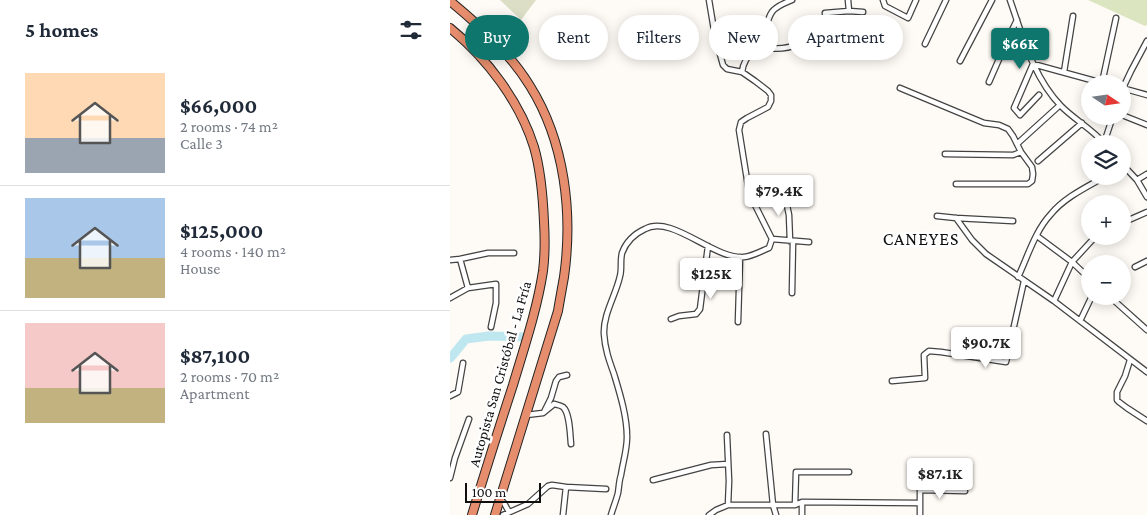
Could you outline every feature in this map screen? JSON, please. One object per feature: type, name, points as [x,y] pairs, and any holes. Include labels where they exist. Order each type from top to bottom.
[{"type":"highway","points":[[450,1],[500,47],[530,85],[546,116],[562,166],[568,222],[564,276],[558,311],[495,515]]},
{"type":"highway","name":"Autopista San Cristóbal - La Fría","points":[[450,28],[479,54],[504,87],[526,125],[534,148],[544,207],[544,256],[538,300],[472,515]]},
{"type":"street","points":[[611,515],[618,494],[627,437],[625,412],[608,360],[604,332],[609,309],[620,278],[622,253],[632,236],[652,225],[681,232],[708,246],[740,257],[758,253],[769,248],[772,239],[748,186],[740,130],[741,122],[768,107],[772,101],[771,95],[763,86],[742,72],[727,69],[723,65],[715,36],[709,0]]},
{"type":"street","points":[[771,15],[781,4],[792,0]]},
{"type":"street","points":[[848,0],[849,11]]},
{"type":"street","points":[[883,0],[885,6],[908,18],[916,0]]},
{"type":"street","points":[[925,44],[946,0]]},
{"type":"street","points":[[960,61],[992,0]]},
{"type":"street","points":[[1010,0],[1033,64],[1041,80],[1060,105],[1081,123]]},
{"type":"street","points":[[778,48],[788,48],[816,37],[827,30],[825,13],[863,12]]},
{"type":"street","points":[[1064,72],[1073,16]]},
{"type":"street","points":[[1105,75],[1116,18]]},
{"type":"street","points":[[989,82],[1017,20]]},
{"type":"street","points":[[1130,75],[1147,41]]},
{"type":"street","points":[[742,72],[743,65],[747,60]]},
{"type":"street","points":[[1033,64],[1081,77]]},
{"type":"street","points":[[1033,64],[1014,108],[1020,115],[1039,95]]},
{"type":"street","points":[[900,88],[984,123],[1003,126],[1011,132],[1034,176],[1030,183],[956,184]]},
{"type":"street","points":[[1131,91],[1147,94]]},
{"type":"street","points":[[1017,144],[1060,105]]},
{"type":"street","points":[[1131,119],[1147,125]]},
{"type":"street","points":[[1038,162],[1081,125]]},
{"type":"street","points":[[1083,125],[1096,135]]},
{"type":"street","points":[[945,154],[1014,155],[1021,152]]},
{"type":"street","points":[[1131,174],[1147,197]]},
{"type":"street","points":[[1137,180],[1147,174]]},
{"type":"street","points":[[1018,277],[1037,236],[1050,214],[1064,201],[1091,185]]},
{"type":"street","points":[[784,191],[792,241],[792,293]]},
{"type":"street","points":[[1131,219],[1147,212]]},
{"type":"street","points":[[936,216],[1013,222]]},
{"type":"street","points":[[956,218],[979,248],[998,264],[1054,301],[1147,372]]},
{"type":"street","points":[[1037,236],[1081,270]]},
{"type":"street","points":[[772,239],[809,242]]},
{"type":"street","points":[[1054,301],[1072,262],[1088,245]]},
{"type":"street","points":[[671,319],[696,314],[700,309],[708,246]]},
{"type":"street","points":[[450,260],[488,253],[514,253]]},
{"type":"street","points":[[738,322],[740,257]]},
{"type":"street","points":[[460,259],[468,288]]},
{"type":"street","points":[[1135,266],[1147,261]]},
{"type":"street","points":[[892,381],[926,378],[924,355],[929,351],[1006,362],[1024,281]]},
{"type":"street","points":[[450,298],[468,288],[496,284],[496,303],[491,327]]},
{"type":"street","points":[[1080,321],[1088,305]]},
{"type":"street","points":[[1119,305],[1147,330]]},
{"type":"street","points":[[1130,360],[1117,392],[1117,400],[1147,421]]},
{"type":"street","points":[[450,396],[458,392],[463,363]]},
{"type":"street","points":[[543,413],[551,398],[556,380],[567,375]]},
{"type":"street","points":[[526,415],[543,413],[554,404],[560,405],[565,409],[569,419],[571,444]]},
{"type":"street","points":[[450,478],[469,419]]},
{"type":"street","points":[[766,434],[773,506],[776,515]]},
{"type":"street","points":[[727,435],[728,505]]},
{"type":"street","points":[[653,480],[710,465],[728,464]]},
{"type":"street","points":[[795,506],[796,472],[849,472]]},
{"type":"street","points":[[503,515],[528,504],[548,486],[606,489]]},
{"type":"street","points":[[563,515],[566,487]]},
{"type":"street","points":[[920,515],[920,490],[965,490]]},
{"type":"street","points":[[500,499],[509,512]]},
{"type":"street","points":[[709,515],[728,505],[795,506],[802,502],[920,503]]},
{"type":"street","points":[[802,502],[802,515]]},
{"type":"green space","points":[[500,0],[536,0],[525,15],[516,15]]},
{"type":"green space","points":[[1088,0],[1147,0],[1147,25],[1145,26]]},
{"type":"waterway","points":[[450,358],[466,339],[489,336],[523,337]]},
{"type":"district","name":"CANEYES","points":[[921,239]]}]
